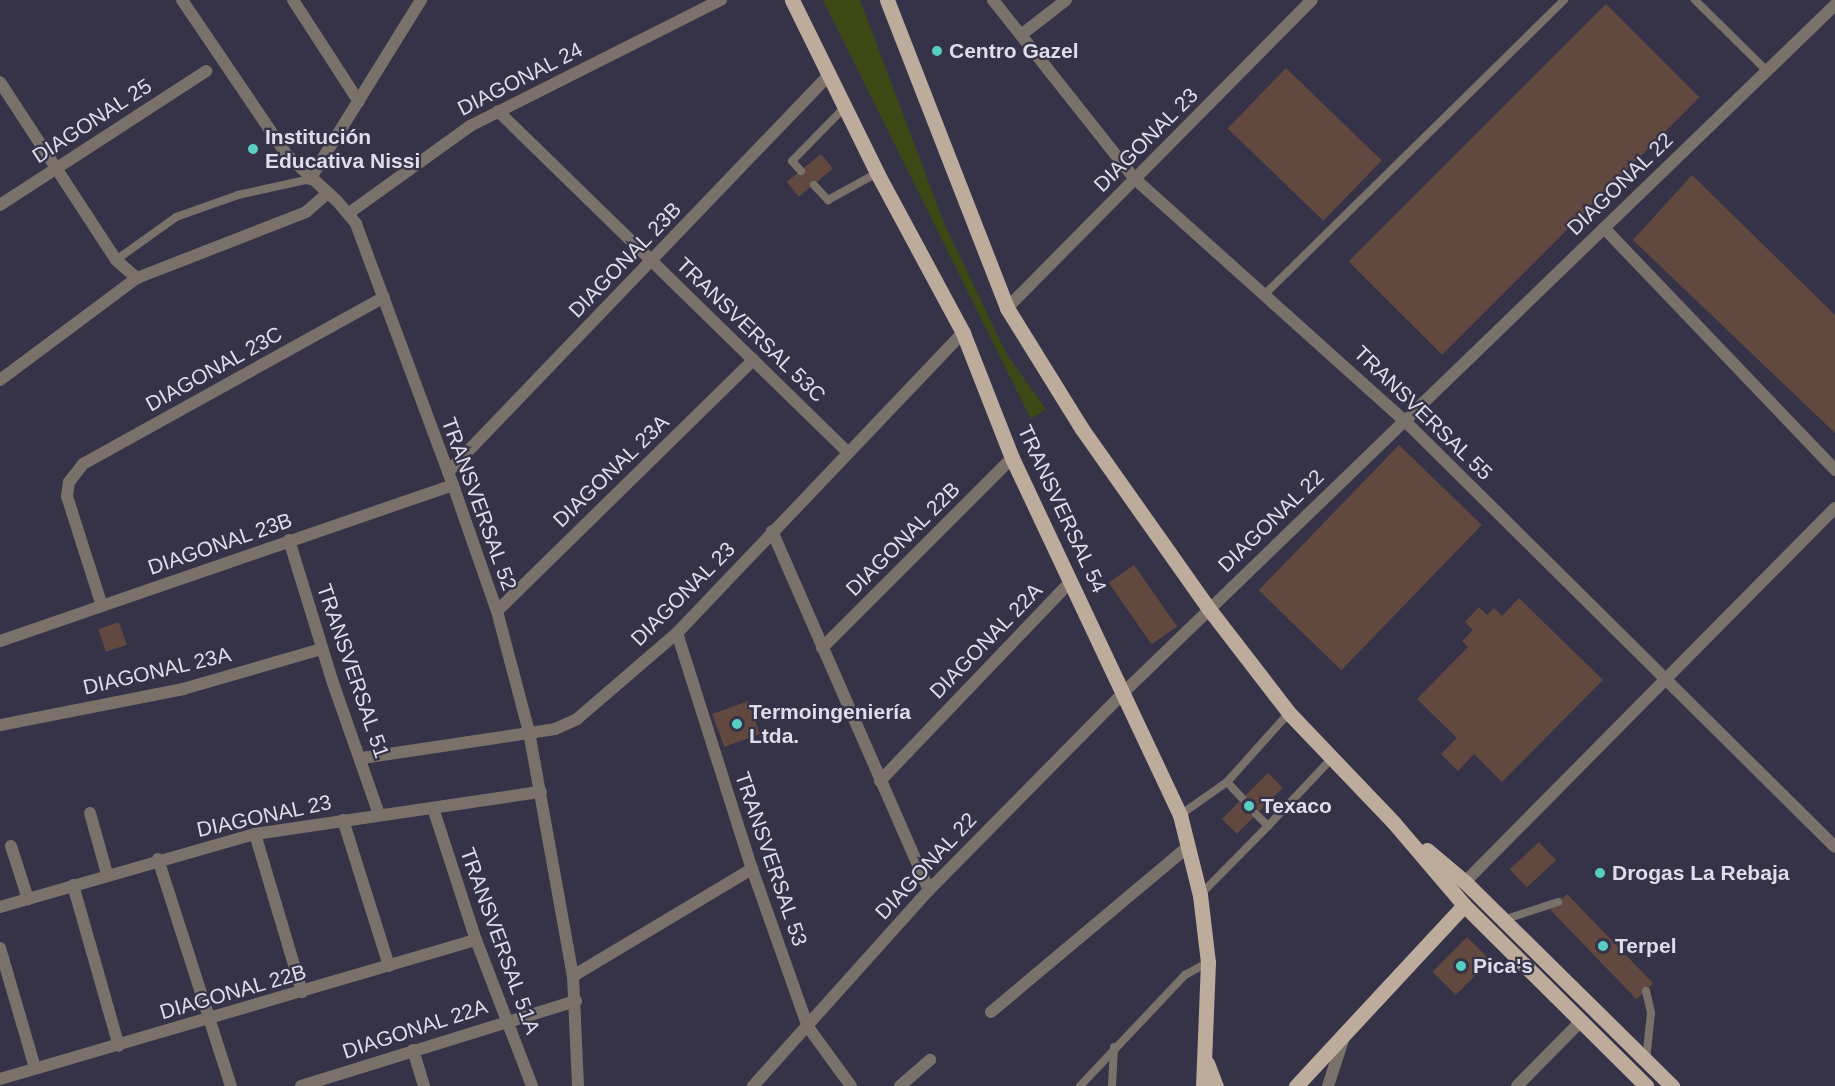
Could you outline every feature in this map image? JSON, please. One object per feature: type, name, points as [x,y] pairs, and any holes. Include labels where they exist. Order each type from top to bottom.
[{"type":"main road","points":[[887,0],[1007,308],[1082,429],[1209,609],[1290,713],[1394,823],[1464,905],[1646,1086]]},
{"type":"main road","name":"TRANSVERSAL 54","points":[[795,4],[877,173],[963,333],[1012,458],[1180,815],[1200,895],[1208,962],[1206,1060]]},
{"type":"main road","points":[[1394,823],[1465,882],[1672,1086]]},
{"type":"main road","points":[[1296,1086],[1464,905]]},
{"type":"main road","points":[[1203,1086],[1206,1060]]},
{"type":"main road","points":[[1206,1060],[1216,1086]]},
{"type":"street","name":"TRANSVERSAL 52","points":[[183,0],[268,129],[310,179],[349,213],[384,297],[453,485],[497,611],[529,732],[542,792],[573,976],[576,1001],[578,1086]]},
{"type":"street","points":[[293,0],[359,102]]},
{"type":"street","points":[[310,179],[421,0]]},
{"type":"street","name":"DIAGONAL 24","points":[[349,213],[436,148],[498,111],[721,0]]},
{"type":"street","name":"TRANSVERSAL 55","points":[[993,0],[1135,179],[1266,293],[1405,421],[1667,677],[1835,847]]},
{"type":"street","points":[[1021,34],[1066,0]]},
{"type":"street","name":"DIAGONAL 23","points":[[1007,308],[1312,0]]},
{"type":"street","name":"DIAGONAL 22","points":[[753,1086],[929,890],[1123,693],[1835,5]]},
{"type":"street","name":"DIAGONAL 25","points":[[0,205],[206,71]]},
{"type":"street","name":"DIAGONAL 23B","points":[[448,472],[830,74]]},
{"type":"street","points":[[0,82],[116,260],[137,278]]},
{"type":"street","name":"TRANSVERSAL 53C","points":[[498,111],[848,452]]},
{"type":"street","points":[[0,380],[137,278],[306,212],[328,194]]},
{"type":"street","points":[[1604,228],[1835,470]]},
{"type":"street","name":"DIAGONAL 23C","points":[[102,606],[67,496],[69,482],[83,464],[384,297]]},
{"type":"street","name":"DIAGONAL 23","points":[[362,758],[555,729],[577,719],[677,633],[963,333]]},
{"type":"street","name":"DIAGONAL 23A","points":[[497,611],[753,360]]},
{"type":"street","name":"DIAGONAL 22B","points":[[822,648],[1012,458]]},
{"type":"street","name":"DIAGONAL 23B","points":[[0,641],[453,485]]},
{"type":"street","points":[[1465,882],[1835,508]]},
{"type":"street","points":[[772,531],[929,890]]},
{"type":"street","name":"TRANSVERSAL 51","points":[[290,540],[322,649],[362,758],[379,814]]},
{"type":"street","name":"DIAGONAL 22A","points":[[880,780],[1071,581]]},
{"type":"street","name":"TRANSVERSAL 53","points":[[677,633],[752,869],[808,1026],[851,1086]]},
{"type":"street","name":"DIAGONAL 23A","points":[[0,725],[183,689],[322,649]]},
{"type":"street","name":"DIAGONAL 23","points":[[0,907],[158,859],[255,834],[379,814],[542,792]]},
{"type":"street","name":"TRANSVERSAL 51A","points":[[433,808],[476,940],[532,1086]]},
{"type":"street","points":[[90,813],[107,874]]},
{"type":"street","points":[[343,820],[389,966]]},
{"type":"street","points":[[255,834],[302,992]]},
{"type":"street","points":[[11,846],[28,898]]},
{"type":"street","points":[[991,1012],[1189,846]]},
{"type":"street","points":[[158,859],[231,1086]]},
{"type":"street","points":[[573,976],[752,869]]},
{"type":"street","points":[[73,885],[119,1046]]},
{"type":"street","name":"DIAGONAL 22B","points":[[0,1078],[119,1046],[476,940]]},
{"type":"street","points":[[0,948],[35,1068]]},
{"type":"street","name":"DIAGONAL 22A","points":[[301,1086],[331,1081],[413,1050],[506,1020],[576,1001]]},
{"type":"street","points":[[1517,1086],[1581,1021]]},
{"type":"street","points":[[1328,1086],[1346,1033]]},
{"type":"street","points":[[413,1050],[424,1086]]},
{"type":"street","points":[[900,1086],[930,1060]]},
{"type":"lane","points":[[1266,293],[1564,0]]},
{"type":"lane","points":[[1695,0],[1767,71]]},
{"type":"lane","points":[[801,171],[792,162],[845,107]]},
{"type":"lane","points":[[814,185],[828,200],[877,173]]},
{"type":"lane","points":[[116,260],[176,217],[238,195],[310,179]]},
{"type":"lane","points":[[1180,815],[1227,782],[1290,713]]},
{"type":"lane","points":[[1200,895],[1332,758]]},
{"type":"lane","points":[[1227,782],[1242,798]]},
{"type":"lane","points":[[1256,814],[1268,826]]},
{"type":"lane","points":[[1503,920],[1558,902]]},
{"type":"lane","points":[[1080,1086],[1114,1047],[1185,975],[1208,962]]},
{"type":"lane","points":[[1646,991],[1651,1013],[1646,1060]]},
{"type":"lane","points":[[1112,1086],[1114,1047]]},
{"type":"green space","points":[[823,0],[860,0],[944,223],[1007,355],[1046,409],[1031,419]]},
{"type":"building","points":[[1606,4],[1699,97],[1442,355],[1349,261]]},
{"type":"building","points":[[1286,68],[1382,160],[1323,221],[1228,128]]},
{"type":"building","points":[[821,154],[833,169],[799,196],[787,182]]},
{"type":"building","points":[[1692,175],[1835,315],[1835,433],[1633,240]]},
{"type":"building","points":[[1399,445],[1482,525],[1341,670],[1259,590]]},
{"type":"building","points":[[1134,565],[1177,626],[1152,644],[1109,583]]},
{"type":"building","points":[[1519,598],[1603,680],[1502,782],[1474,754],[1458,771],[1441,754],[1457,738],[1417,699],[1468,647],[1462,641],[1473,630],[1465,622],[1479,607],[1487,615],[1494,608],[1502,616]]},
{"type":"building","points":[[119,622],[127,645],[106,652],[98,629]]},
{"type":"building","name":"Termoingeniería Ltda.","points":[[748,701],[760,734],[724,747],[712,714]]},
{"type":"building","name":"Texaco","points":[[1268,773],[1283,788],[1237,834],[1222,819]]},
{"type":"building","points":[[1539,842],[1556,860],[1527,888],[1510,869]]},
{"type":"building","name":"Terpel","points":[[1567,894],[1653,983],[1637,999],[1550,910]]},
{"type":"building","name":"Pica's","points":[[1467,937],[1490,960],[1456,995],[1432,972]]},
{"type":"place","name":"Centro Gazel","points":[[937,51]]},
{"type":"place","name":"Institución Educativa Nissi","points":[[253,149]]},
{"type":"place","name":"Termoingeniería Ltda.","points":[[737,724]]},
{"type":"place","name":"Texaco","points":[[1249,806]]},
{"type":"place","name":"Drogas La Rebaja","points":[[1600,873]]},
{"type":"place","name":"Terpel","points":[[1603,946]]},
{"type":"place","name":"Pica's","points":[[1461,966]]}]
